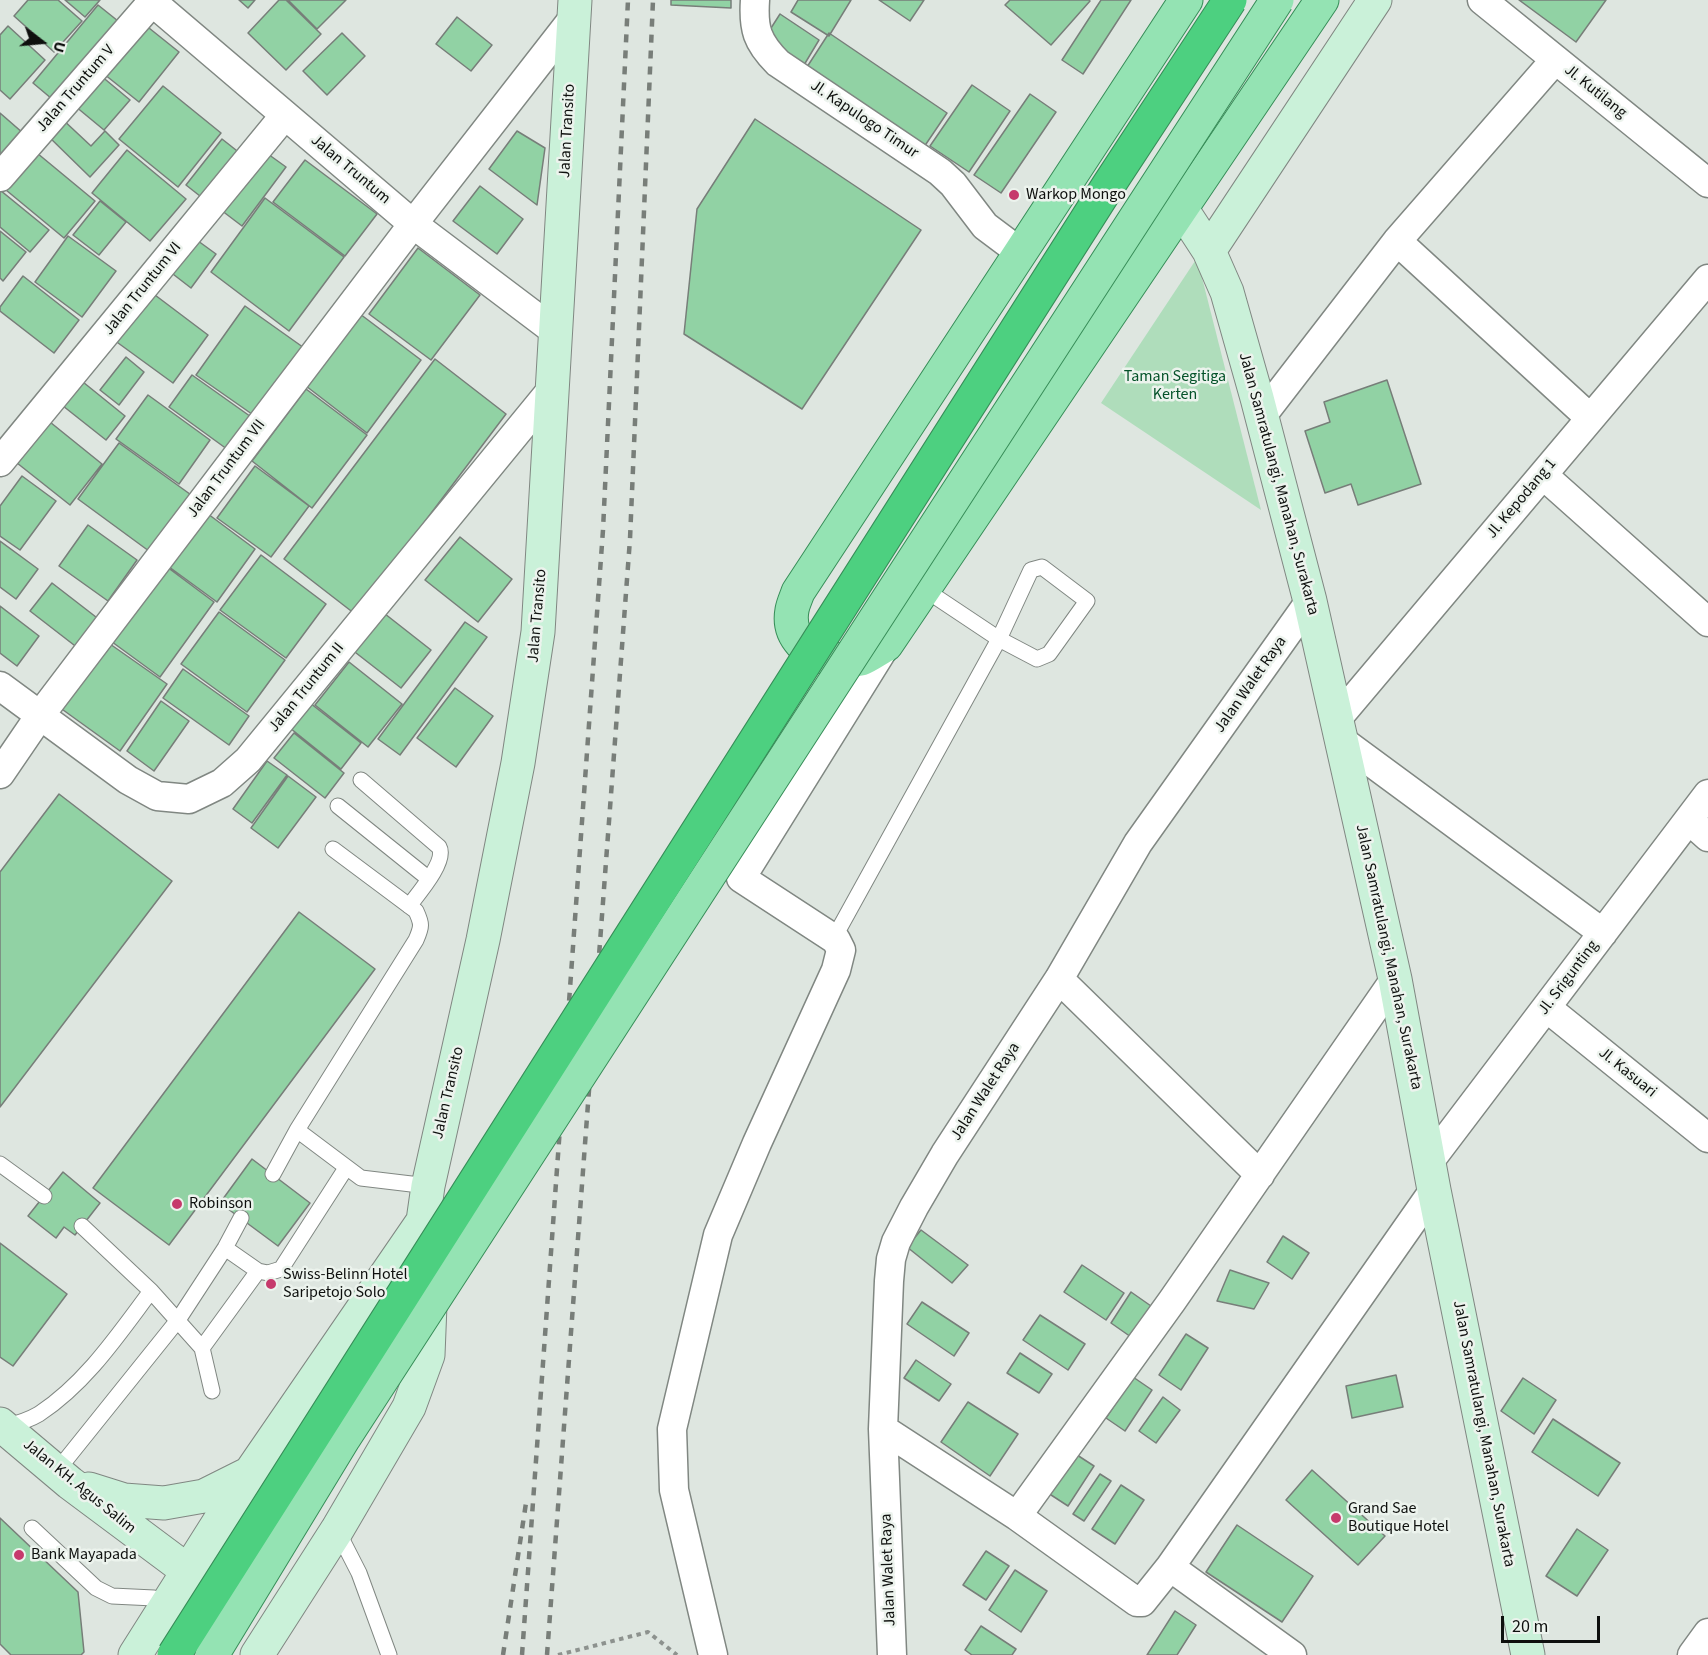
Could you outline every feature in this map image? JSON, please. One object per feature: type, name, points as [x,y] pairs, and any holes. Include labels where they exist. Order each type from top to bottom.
[{"type":"highway","points":[[174,1655],[1108,186],[1230,0]]},
{"type":"main road","points":[[1186,0],[798,592],[791,611],[793,630],[803,646],[812,652],[822,657],[835,659],[860,659],[886,645],[1322,0]]},
{"type":"main road","points":[[212,1655],[351,1428],[1277,0]]},
{"type":"main road","points":[[1213,259],[1375,0]]},
{"type":"main road","name":"Jalan Transito","points":[[423,1221],[428,1186],[476,972],[516,774],[538,632],[575,8]]},
{"type":"main road","name":"Jalan Samratulangi, Manahan, Surakarta","points":[[1181,208],[1213,259],[1227,292],[1310,601],[1395,979],[1528,1655]]},
{"type":"main road","points":[[130,1650],[182,1568],[423,1221]]},
{"type":"main road","points":[[264,1643],[337,1530],[410,1407],[428,1355],[430,1305],[423,1221]]},
{"type":"main road","points":[[373,1293],[388,1288],[402,1287],[415,1292],[423,1301],[429,1323]]},
{"type":"main road","name":"Jalan KH. Agus Salim","points":[[2,1425],[63,1477],[182,1568],[264,1643]]},
{"type":"main road","points":[[63,1477],[124,1500],[164,1503],[204,1496],[250,1473]]},
{"type":"street","name":"Jl. Kapulogo Timur","points":[[755,0],[754,25],[759,41],[778,63],[940,172],[953,184],[980,221],[1021,253]]},
{"type":"street","name":"Jl. Kutilang","points":[[1482,0],[1708,183]]},
{"type":"street","name":"Jalan Truntum","points":[[151,1],[413,224],[556,332]]},
{"type":"street","name":"Jalan Truntum V","points":[[0,177],[151,1]]},
{"type":"street","name":"Jalan Truntum VII","points":[[0,774],[41,714],[575,8]]},
{"type":"street","points":[[1261,417],[1396,241],[1555,60]]},
{"type":"street","name":"Jalan Truntum VI","points":[[0,462],[285,115]]},
{"type":"street","points":[[1396,241],[1590,418]]},
{"type":"street","name":"Jl. Kepodang 1","points":[[1339,730],[1590,418],[1708,279]]},
{"type":"street","name":"Jalan Truntum II","points":[[0,686],[128,780],[157,796],[189,799],[222,783],[248,760],[553,388]]},
{"type":"street","points":[[1543,476],[1708,622]]},
{"type":"street","name":"Jalan Walet Raya","points":[[892,1655],[883,1429],[889,1281],[891,1259],[896,1242],[945,1154],[1059,978],[1138,843],[1310,601]]},
{"type":"street","points":[[713,1655],[674,1490],[672,1429],[718,1235],[836,970],[841,950],[834,938],[741,878],[886,645]]},
{"type":"street","points":[[1339,730],[1603,933]]},
{"type":"street","name":"Jl. Srigunting","points":[[1017,1516],[1137,1602],[1145,1600],[1170,1567],[1547,1008],[1603,933],[1699,828],[1708,794]]},
{"type":"street","points":[[1059,978],[1260,1175]]},
{"type":"street","points":[[883,1429],[1017,1516],[1172,1301],[1395,979]]},
{"type":"street","name":"Jl. Kasuari","points":[[1547,1008],[1708,1138]]},
{"type":"street","points":[[1170,1567],[1292,1655]]},
{"type":"street","points":[[1692,1655],[1708,1633]]},
{"type":"lane","points":[[834,938],[999,639],[1031,570],[1042,567],[1087,601],[1049,654],[1037,659],[999,639],[924,589]]},
{"type":"lane","points":[[361,780],[442,851],[429,879],[410,906]]},
{"type":"lane","points":[[338,806],[429,879]]},
{"type":"lane","points":[[273,1174],[297,1130],[416,940],[421,923],[416,911],[333,849]]},
{"type":"lane","points":[[297,1130],[361,1178],[428,1186]]},
{"type":"lane","points":[[0,1164],[44,1196]]},
{"type":"lane","points":[[225,1248],[258,1271],[268,1273],[281,1269],[346,1168]]},
{"type":"lane","points":[[63,1477],[178,1320],[225,1248],[241,1218]]},
{"type":"lane","points":[[82,1226],[151,1291],[202,1348],[212,1390]]},
{"type":"lane","points":[[202,1348],[258,1271]]},
{"type":"lane","points":[[2,1425],[37,1415],[64,1395],[96,1363],[151,1291]]},
{"type":"lane","points":[[32,1528],[96,1588],[112,1596],[154,1598]]},
{"type":"lane","points":[[337,1530],[359,1573],[389,1655]]},
{"type":"lane","points":[[130,1650],[154,1598],[182,1568]]},
{"type":"path","points":[[558,1655],[648,1632],[678,1655]]},
{"type":"green space","name":"Taman Segitiga Kerten","points":[[1197,258],[1261,510],[1101,403]]},
{"type":"building","points":[[28,0],[58,0],[82,21],[54,52],[14,16]]},
{"type":"building","points":[[65,0],[100,0],[85,17]]},
{"type":"building","points":[[239,0],[255,0],[248,8]]},
{"type":"building","points":[[279,0],[286,0],[321,34],[286,70],[248,33]]},
{"type":"building","points":[[288,0],[346,0],[317,29]]},
{"type":"building","points":[[671,0],[731,0],[731,8],[671,5]]},
{"type":"building","points":[[798,0],[851,0],[829,36],[791,12]]},
{"type":"building","points":[[879,0],[924,0],[910,21]]},
{"type":"building","points":[[1010,0],[1090,1],[1051,45],[1005,5]]},
{"type":"building","points":[[1101,0],[1131,0],[1083,74],[1062,60]]},
{"type":"building","points":[[1519,0],[1606,0],[1576,42]]},
{"type":"building","points":[[98,5],[123,25],[58,104],[33,83]]},
{"type":"building","points":[[780,14],[819,40],[804,65],[764,39]]},
{"type":"building","points":[[457,17],[492,45],[471,71],[436,44]]},
{"type":"building","points":[[144,24],[179,52],[139,102],[104,74]]},
{"type":"building","points":[[8,26],[45,60],[10,99],[0,90],[0,35]]},
{"type":"building","points":[[342,33],[365,56],[327,95],[303,71]]},
{"type":"building","points":[[829,33],[947,113],[924,147],[807,67]]},
{"type":"building","points":[[100,75],[130,100],[104,130],[75,106]]},
{"type":"building","points":[[972,85],[1010,111],[969,172],[930,146]]},
{"type":"building","points":[[163,86],[221,133],[178,187],[119,139]]},
{"type":"building","points":[[1030,94],[1056,112],[1001,193],[974,175]]},
{"type":"building","points":[[0,113],[31,140],[0,176]]},
{"type":"building","points":[[60,117],[91,146],[105,131],[119,145],[90,177],[45,133]]},
{"type":"building","points":[[755,119],[921,230],[802,409],[684,334],[697,209]]},
{"type":"building","points":[[517,131],[545,148],[537,205],[489,169]]},
{"type":"building","points":[[222,139],[241,154],[205,200],[186,185]]},
{"type":"building","points":[[261,149],[286,167],[242,226],[217,207]]},
{"type":"building","points":[[127,150],[186,199],[150,241],[92,193]]},
{"type":"building","points":[[37,153],[95,201],[64,238],[6,190]]},
{"type":"building","points":[[305,160],[377,214],[345,256],[273,202]]},
{"type":"building","points":[[480,186],[523,219],[497,254],[453,221]]},
{"type":"building","points":[[0,190],[49,230],[30,252],[0,227]]},
{"type":"building","points":[[265,198],[344,257],[289,331],[211,272]]},
{"type":"building","points":[[100,201],[126,222],[99,255],[73,235]]},
{"type":"building","points":[[0,231],[26,252],[3,281],[0,278]]},
{"type":"building","points":[[68,236],[116,271],[82,317],[35,282]]},
{"type":"building","points":[[194,238],[216,254],[191,288],[169,271]]},
{"type":"building","points":[[418,248],[480,295],[431,360],[369,314]]},
{"type":"building","points":[[23,276],[79,320],[54,353],[0,311],[0,307]]},
{"type":"building","points":[[151,292],[208,335],[173,383],[114,340]]},
{"type":"building","points":[[245,306],[307,350],[259,419],[196,375]]},
{"type":"building","points":[[360,314],[421,360],[367,433],[306,386]]},
{"type":"building","points":[[126,357],[144,372],[119,405],[100,390]]},
{"type":"building","points":[[435,359],[506,414],[355,614],[284,559]]},
{"type":"building","points":[[192,375],[254,419],[231,452],[169,407]]},
{"type":"building","points":[[78,378],[125,416],[106,440],[58,402]]},
{"type":"building","points":[[1387,380],[1421,484],[1358,505],[1351,484],[1325,493],[1305,431],[1330,422],[1324,402]]},
{"type":"building","points":[[306,389],[367,435],[312,508],[252,461]]},
{"type":"building","points":[[148,395],[210,440],[179,484],[116,439]]},
{"type":"building","points":[[45,418],[102,464],[70,505],[12,459]]},
{"type":"building","points":[[119,443],[194,497],[153,554],[78,499]]},
{"type":"building","points":[[255,466],[309,506],[271,557],[217,518]]},
{"type":"building","points":[[22,476],[56,501],[20,550],[0,536],[0,506]]},
{"type":"building","points":[[200,508],[255,549],[217,602],[161,561]]},
{"type":"building","points":[[88,525],[137,560],[108,601],[59,566]]},
{"type":"building","points":[[460,537],[512,579],[478,622],[425,580]]},
{"type":"building","points":[[0,541],[38,569],[16,599],[0,587]]},
{"type":"building","points":[[261,555],[326,604],[286,658],[220,610]]},
{"type":"building","points":[[163,564],[214,602],[160,677],[108,639]]},
{"type":"building","points":[[52,583],[105,624],[83,652],[30,611]]},
{"type":"building","points":[[0,606],[39,636],[17,666],[0,653]]},
{"type":"building","points":[[380,610],[431,650],[401,688],[351,649]]},
{"type":"building","points":[[219,612],[285,660],[247,712],[181,664]]},
{"type":"building","points":[[465,622],[487,637],[400,755],[378,739]]},
{"type":"building","points":[[110,644],[167,684],[120,751],[59,707]]},
{"type":"building","points":[[349,662],[402,704],[368,747],[315,705]]},
{"type":"building","points":[[183,669],[249,716],[229,745],[163,698]]},
{"type":"building","points":[[455,688],[493,716],[456,767],[417,738]]},
{"type":"building","points":[[161,701],[189,721],[154,771],[127,751]]},
{"type":"building","points":[[310,703],[361,743],[341,769],[290,728]]},
{"type":"building","points":[[294,733],[344,773],[325,798],[274,758]]},
{"type":"building","points":[[267,761],[287,775],[252,823],[233,809]]},
{"type":"building","points":[[288,776],[316,797],[278,848],[251,828]]},
{"type":"building","points":[[59,794],[172,881],[0,1107],[0,872]]},
{"type":"building","points":[[299,912],[375,969],[169,1245],[93,1188]]},
{"type":"building","points":[[252,1159],[310,1203],[278,1246],[220,1203]]},
{"type":"building","points":[[63,1172],[100,1203],[75,1235],[64,1227],[56,1238],[28,1216]]},
{"type":"building","points":[[921,1230],[968,1265],[952,1283],[907,1247]]},
{"type":"building","points":[[1283,1236],[1309,1253],[1292,1279],[1267,1262]]},
{"type":"building","points":[[0,1243],[67,1294],[13,1366],[0,1357]]},
{"type":"building","points":[[1082,1265],[1124,1293],[1106,1320],[1064,1292]]},
{"type":"building","points":[[1230,1270],[1269,1283],[1254,1309],[1217,1301]]},
{"type":"building","points":[[1131,1292],[1151,1306],[1131,1337],[1111,1323]]},
{"type":"building","points":[[922,1302],[969,1333],[954,1356],[907,1324]]},
{"type":"building","points":[[1040,1315],[1085,1344],[1068,1370],[1023,1340]]},
{"type":"building","points":[[1186,1334],[1208,1348],[1181,1390],[1159,1375]]},
{"type":"building","points":[[1020,1353],[1052,1374],[1039,1393],[1007,1373]]},
{"type":"building","points":[[916,1360],[951,1384],[939,1401],[904,1378]]},
{"type":"building","points":[[1396,1375],[1403,1407],[1352,1418],[1346,1386]]},
{"type":"building","points":[[1133,1377],[1152,1390],[1125,1431],[1106,1418]]},
{"type":"building","points":[[1523,1378],[1556,1400],[1534,1434],[1501,1411]]},
{"type":"building","points":[[1163,1397],[1180,1410],[1156,1443],[1139,1431]]},
{"type":"building","points":[[968,1402],[1018,1434],[990,1476],[941,1442]]},
{"type":"building","points":[[1553,1419],[1620,1463],[1598,1496],[1532,1452]]},
{"type":"building","points":[[1074,1453],[1094,1466],[1068,1506],[1048,1493]]},
{"type":"building","name":"Grand Sae Boutique Hotel","points":[[1312,1470],[1385,1536],[1358,1565],[1286,1500]]},
{"type":"building","points":[[1100,1474],[1111,1481],[1084,1521],[1073,1514]]},
{"type":"building","points":[[1121,1485],[1144,1500],[1115,1544],[1092,1529]]},
{"type":"building","name":"Bank Mayapada","points":[[0,1518],[78,1592],[84,1652],[81,1655],[11,1655],[0,1644]]},
{"type":"building","points":[[1237,1525],[1313,1576],[1282,1622],[1206,1572]]},
{"type":"building","points":[[1577,1529],[1608,1550],[1577,1596],[1546,1576]]},
{"type":"building","points":[[986,1551],[1009,1566],[986,1600],[963,1585]]},
{"type":"building","points":[[1015,1570],[1047,1591],[1021,1632],[989,1610]]},
{"type":"building","points":[[1175,1611],[1196,1625],[1177,1655],[1147,1655]]},
{"type":"building","points":[[981,1626],[1016,1649],[1012,1655],[972,1655],[965,1650]]},
{"type":"railway","points":[[522,1655],[603,530],[628,0]]},
{"type":"railway","points":[[547,1655],[630,539],[653,0]]},
{"type":"railway","points":[[503,1655],[526,1503]]},
{"type":"place","name":"Warkop Mongo","points":[[1014,195]]},
{"type":"place","name":"Robinson","points":[[177,1204]]},
{"type":"place","name":"Swiss-Belinn Hotel Saripetojo Solo","points":[[271,1284]]},
{"type":"place","name":"Grand Sae Boutique Hotel","points":[[1336,1518]]},
{"type":"place","name":"Bank Mayapada","points":[[19,1555]]}]
